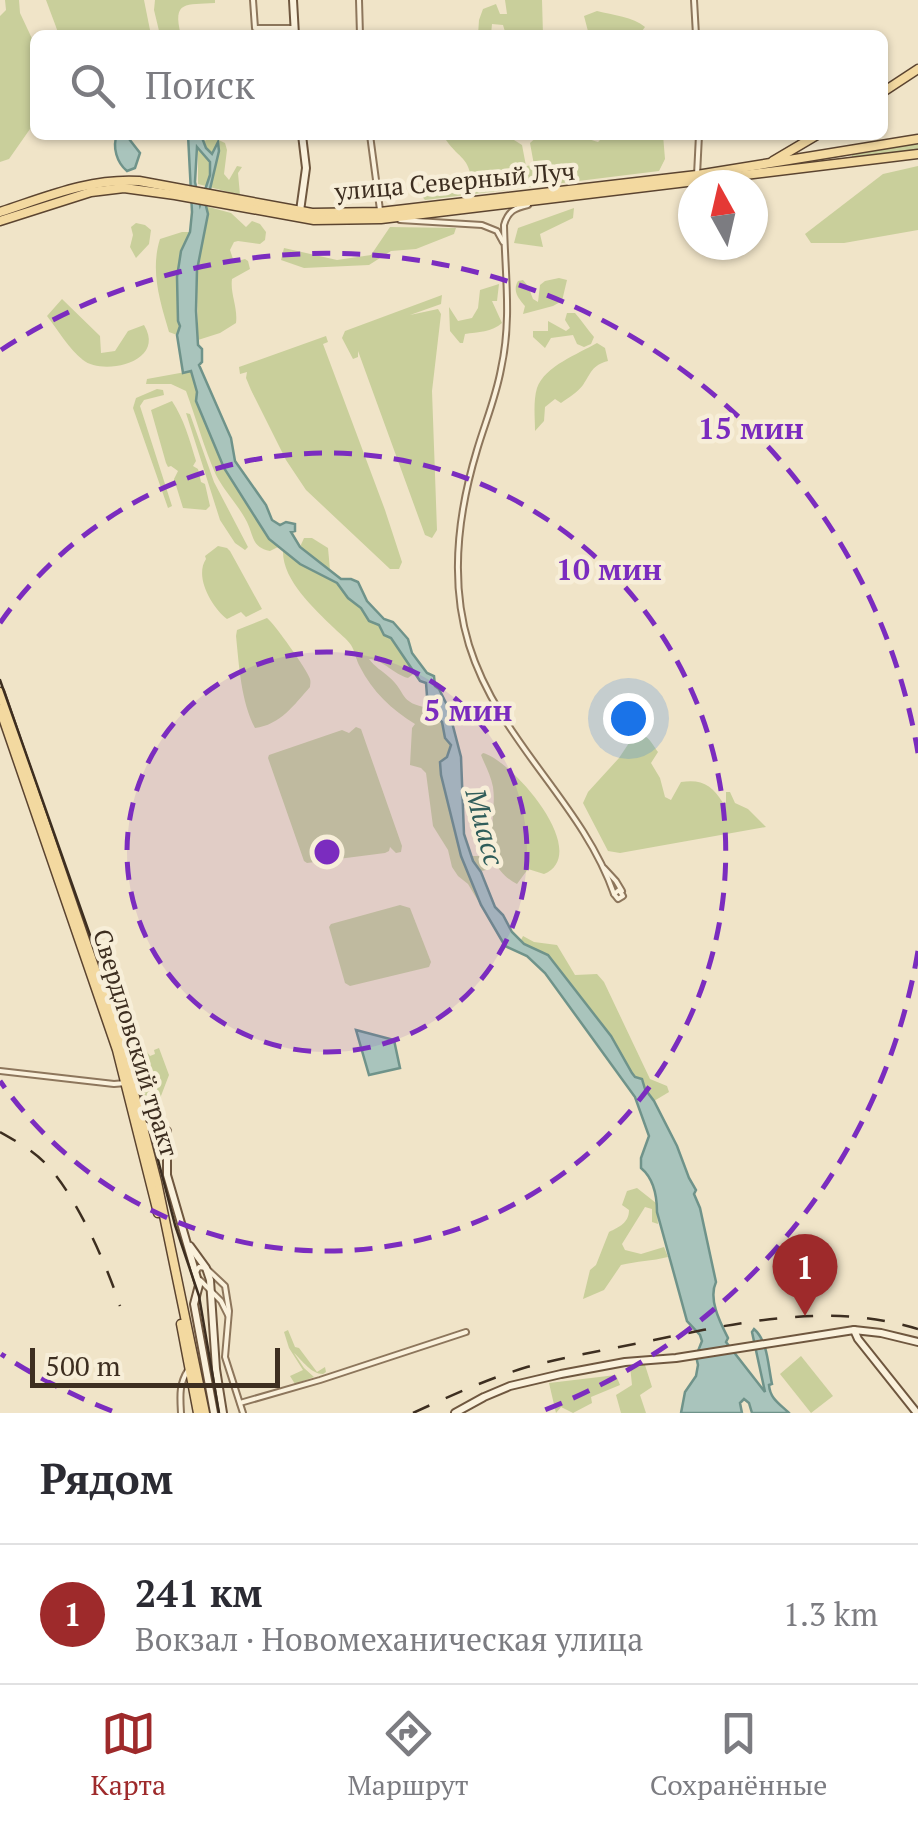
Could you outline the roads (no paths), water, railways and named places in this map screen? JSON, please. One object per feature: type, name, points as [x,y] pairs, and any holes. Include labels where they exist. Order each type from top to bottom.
[{"type":"main road","points":[[294,0],[295,30]]},
{"type":"main road","points":[[888,89],[918,69]]},
{"type":"main road","name":"улица Северный Луч","points":[[735,170],[918,139]]},
{"type":"main road","points":[[300,211],[306,168],[303,140]]},
{"type":"main road","points":[[766,165],[808,140]]},
{"type":"main road","points":[[850,150],[846,158],[851,162]]},
{"type":"main road","name":"улица Северный Луч","points":[[0,212],[124,188],[176,191],[314,220],[380,216],[547,200],[918,154]]},
{"type":"main road","name":"улица Северный Луч","points":[[223,200],[300,211],[380,216],[678,178]]},
{"type":"main road","name":"улица Северный Луч","points":[[0,221],[24,209]]},
{"type":"main road","name":"Свердловский тракт","points":[[0,692],[120,1039],[189,1367],[213,1411]]},
{"type":"main road","name":"Свердловский тракт","points":[[0,709],[147,1126],[146,1139],[213,1411]]},
{"type":"main road","points":[[147,1126],[162,1126],[167,1131],[168,1175],[199,1287],[195,1313],[213,1411]]},
{"type":"main road","points":[[183,1233],[206,1268],[213,1294],[213,1411]]},
{"type":"main road","points":[[854,1330],[917,1413]]},
{"type":"main road","points":[[454,1413],[524,1382],[626,1362],[854,1330],[918,1342]]},
{"type":"street","points":[[252,0],[256,28],[276,30]]},
{"type":"street","points":[[359,0],[360,30]]},
{"type":"street","points":[[694,0],[696,30]]},
{"type":"street","points":[[371,140],[380,216],[482,225],[497,231],[504,244]]},
{"type":"street","points":[[697,170],[699,140]]},
{"type":"street","points":[[547,200],[514,209],[504,225],[508,318],[502,368],[466,489],[458,530],[458,574],[463,618],[476,668],[497,711],[568,811],[604,868],[616,899],[620,899],[623,896],[616,880],[604,868]]},
{"type":"street","points":[[0,1071],[114,1084],[129,1082]]},
{"type":"street","points":[[228,1315],[197,1276],[197,1268],[206,1268],[225,1286],[228,1315],[225,1356],[243,1413]]},
{"type":"street","points":[[213,1294],[222,1298],[226,1291]]},
{"type":"street","points":[[214,1332],[220,1323],[227,1329]]},
{"type":"street","points":[[240,1403],[466,1332]]},
{"type":"street","points":[[181,1413],[181,1381],[189,1367]]},
{"type":"water","points":[[116,140],[130,140],[140,153],[135,168],[127,171],[115,150]]},
{"type":"water","points":[[188,140],[203,140],[212,154],[218,142],[197,270],[196,311],[198,345],[202,349],[199,365],[231,438],[235,461],[272,520],[280,525],[295,524],[295,531],[291,532],[300,547],[341,579],[358,582],[367,601],[384,619],[393,622],[408,639],[412,653],[427,673],[434,676],[435,686],[448,707],[461,757],[464,834],[495,907],[524,944],[548,955],[611,1036],[635,1077],[642,1079],[696,1190],[716,1282],[714,1303],[728,1338],[726,1342],[765,1392],[752,1332],[754,1329],[759,1334],[767,1354],[771,1394],[789,1413],[752,1413],[744,1399],[740,1403],[742,1413],[681,1413],[685,1392],[696,1376],[696,1356],[702,1341],[687,1321],[654,1188],[641,1168],[649,1136],[635,1097],[545,973],[527,956],[505,946],[481,905],[461,856],[441,775],[440,762],[447,757],[451,745],[436,717],[433,700],[427,696],[426,683],[420,681],[391,638],[369,621],[337,583],[300,564],[269,539],[224,468],[196,401],[191,371],[183,373],[177,335],[177,277],[181,251],[190,232]],"holes":[[[197,147],[210,162],[200,205],[195,182]]]},
{"type":"water","points":[[356,1030],[394,1040],[400,1068],[369,1075]]},
{"type":"tram line","points":[[0,680],[126,1037],[175,1225],[199,1296],[219,1413]]},
{"type":"railway","points":[[0,1132],[40,1158],[68,1192],[120,1306]]},
{"type":"railway","points":[[413,1413],[527,1367],[753,1321],[852,1317],[918,1329]]},
{"type":"place","name":"241 км","points":[[805,1316]]},
{"type":"water label","name":"Миасс","points":[[485,827]]}]
